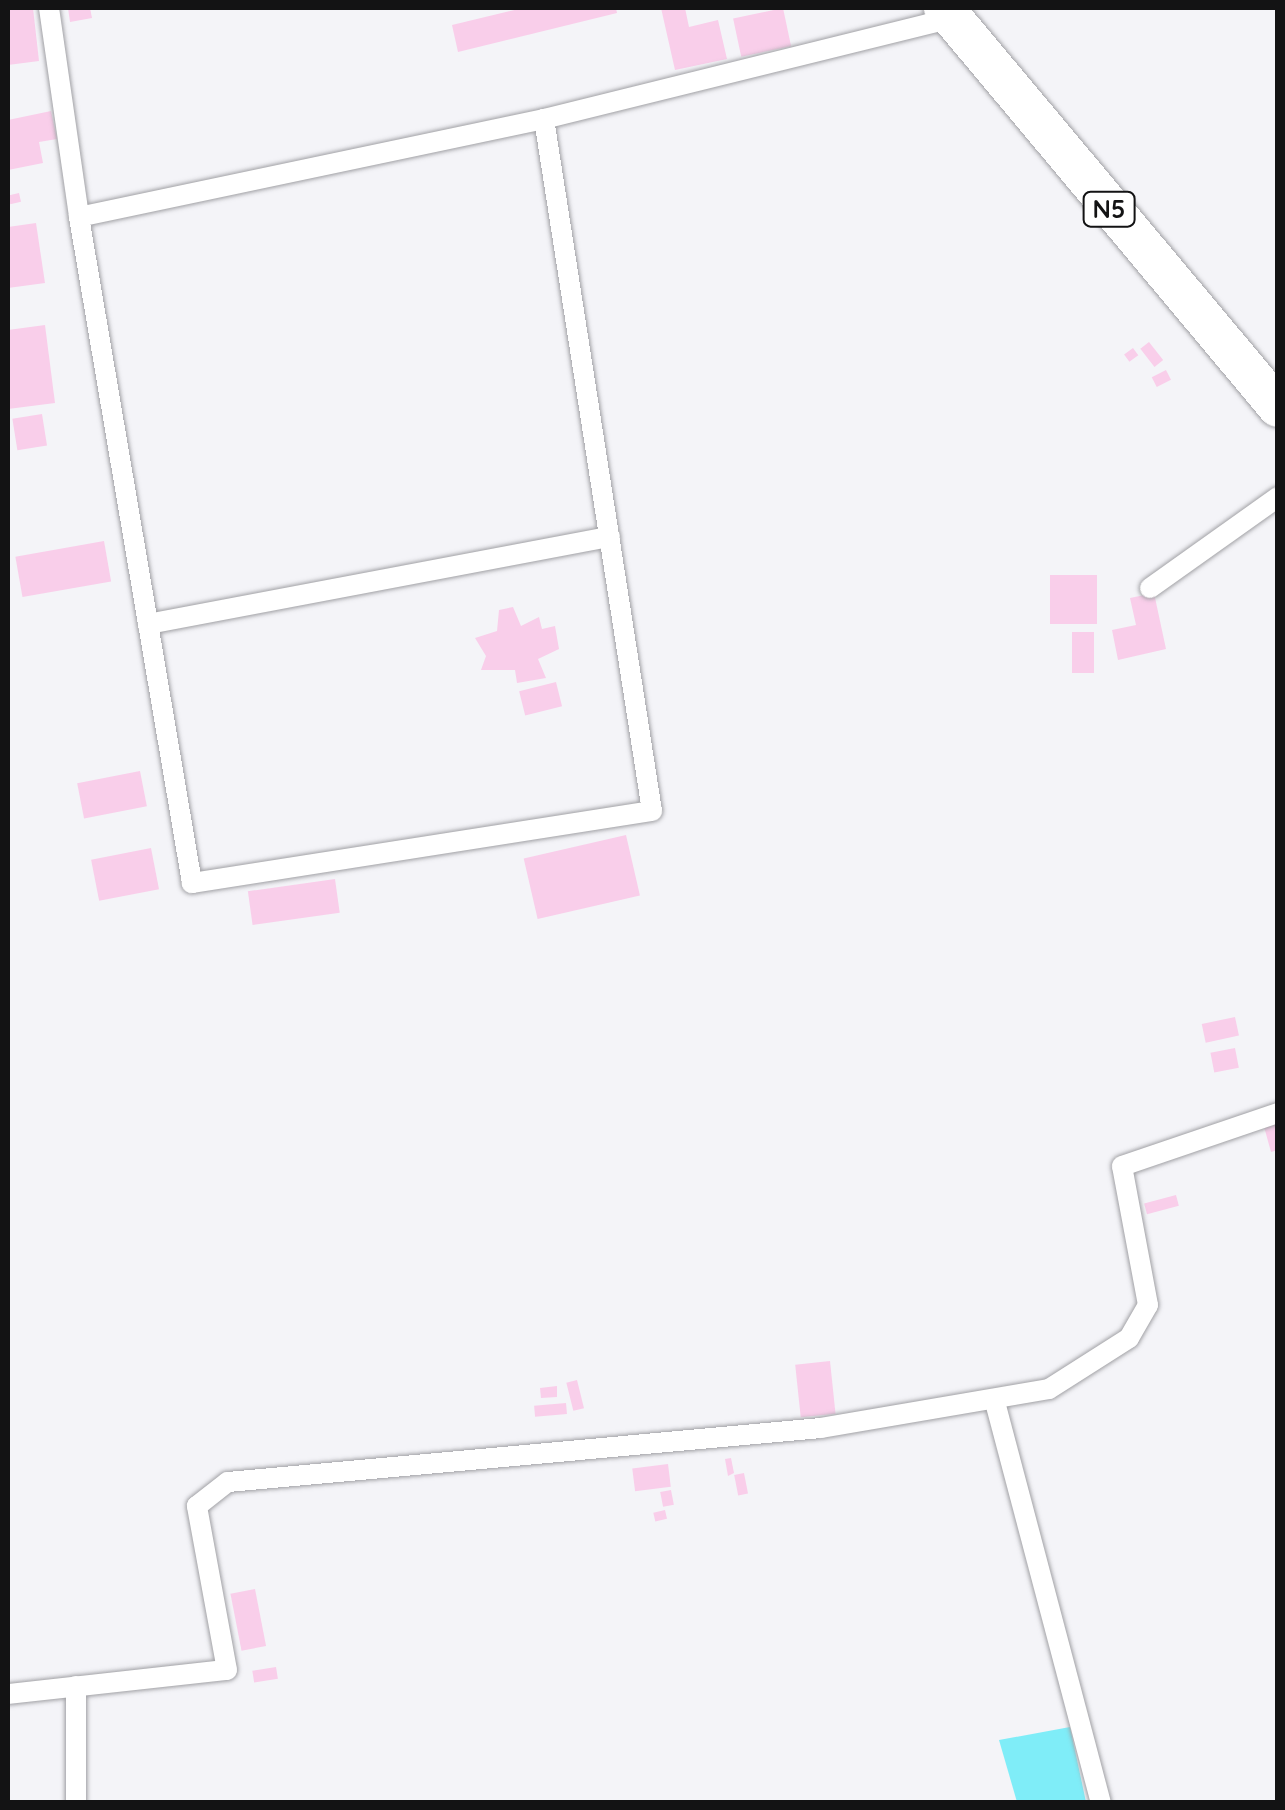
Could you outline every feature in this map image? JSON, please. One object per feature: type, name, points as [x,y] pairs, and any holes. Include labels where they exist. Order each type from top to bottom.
[{"type":"highway","name":"N5","points":[[948,13],[1275,401]]},
{"type":"street","points":[[49,8],[79,217],[192,883],[652,811],[544,119]]},
{"type":"street","points":[[79,217],[544,119],[948,13]]},
{"type":"street","points":[[1150,588],[1278,497]]},
{"type":"street","points":[[148,624],[610,537]]},
{"type":"street","points":[[8,1694],[227,1670],[198,1506],[228,1482],[821,1428],[996,1402],[1080,1375],[1142,1323],[1148,1282],[1122,1166],[1278,1113]]},
{"type":"street","points":[[996,1402],[1101,1802]]},
{"type":"street","points":[[76,1686],[76,1802]]},
{"type":"water","points":[[1070,1727],[1086,1802],[1017,1802],[999,1740]]},
{"type":"building","points":[[8,8],[33,8],[39,61],[8,65]]},
{"type":"building","points":[[68,8],[90,8],[92,18],[70,22]]},
{"type":"building","points":[[523,8],[616,8],[617,13],[458,52],[452,25]]},
{"type":"building","points":[[661,8],[685,8],[689,27],[718,20],[727,59],[675,70]]},
{"type":"building","points":[[783,8],[791,46],[741,57],[733,19]]},
{"type":"building","points":[[51,111],[57,139],[39,142],[43,163],[8,170],[8,120]]},
{"type":"building","points":[[19,193],[21,202],[10,204],[8,195]]},
{"type":"building","points":[[36,223],[45,283],[8,288],[8,227]]},
{"type":"building","points":[[45,325],[55,403],[8,409],[8,330]]},
{"type":"building","points":[[1149,342],[1163,360],[1154,367],[1140,349]]},
{"type":"building","points":[[1133,348],[1138,355],[1129,362],[1124,354]]},
{"type":"building","points":[[1166,370],[1171,380],[1157,387],[1152,377]]},
{"type":"building","points":[[42,414],[47,446],[17,450],[12,419]]},
{"type":"building","points":[[104,541],[111,581],[22,597],[15,557]]},
{"type":"building","points":[[1050,575],[1097,575],[1097,624],[1050,624]]},
{"type":"building","points":[[1154,593],[1166,649],[1118,660],[1112,630],[1136,625],[1130,598]]},
{"type":"building","points":[[513,607],[521,626],[539,617],[542,629],[555,626],[559,649],[538,659],[546,678],[517,683],[515,670],[481,670],[486,656],[475,638],[497,631],[499,610]]},
{"type":"building","points":[[1072,632],[1094,632],[1094,673],[1072,673]]},
{"type":"building","points":[[556,682],[562,706],[525,715],[519,691]]},
{"type":"building","points":[[140,771],[147,806],[84,819],[77,783]]},
{"type":"building","points":[[626,835],[640,895],[538,919],[524,859]]},
{"type":"building","points":[[151,848],[159,889],[99,901],[91,860]]},
{"type":"building","points":[[335,879],[340,913],[253,925],[248,891]]},
{"type":"building","points":[[1235,1017],[1239,1036],[1206,1043],[1202,1024]]},
{"type":"building","points":[[1235,1048],[1239,1068],[1214,1072],[1210,1053]]},
{"type":"building","points":[[1278,1119],[1278,1150],[1271,1152],[1263,1123]]},
{"type":"building","points":[[1176,1195],[1179,1206],[1147,1214],[1144,1204]]},
{"type":"building","points":[[830,1361],[836,1414],[801,1417],[795,1365]]},
{"type":"building","points":[[577,1380],[584,1408],[573,1411],[566,1383]]},
{"type":"building","points":[[557,1386],[557,1397],[541,1398],[540,1388]]},
{"type":"building","points":[[566,1403],[567,1414],[535,1417],[534,1406]]},
{"type":"building","points":[[731,1458],[734,1473],[728,1476],[725,1459]]},
{"type":"building","points":[[668,1464],[671,1487],[635,1491],[632,1468]]},
{"type":"building","points":[[744,1473],[748,1494],[738,1496],[734,1475]]},
{"type":"building","points":[[671,1490],[674,1505],[663,1507],[660,1492]]},
{"type":"building","points":[[665,1510],[667,1519],[655,1521],[653,1513]]},
{"type":"building","points":[[255,1589],[266,1646],[242,1651],[230,1594]]},
{"type":"building","points":[[276,1667],[278,1679],[254,1683],[252,1671]]}]
